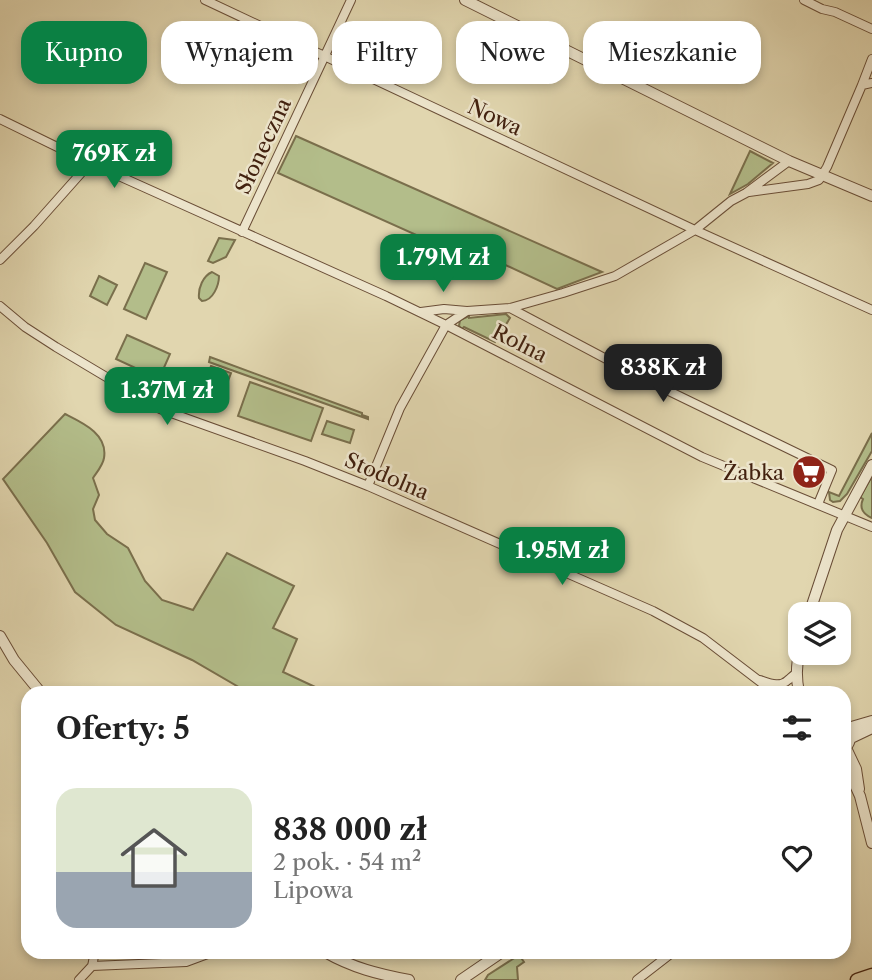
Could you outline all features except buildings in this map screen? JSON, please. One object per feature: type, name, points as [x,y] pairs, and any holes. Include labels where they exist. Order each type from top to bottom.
[{"type":"main road","points":[[857,980],[872,975]]},
{"type":"street","name":"Nowa","points":[[205,0],[872,310]]},
{"type":"street","name":"Słoneczna","points":[[242,232],[351,0]]},
{"type":"street","points":[[465,0],[789,161],[872,196]]},
{"type":"street","points":[[804,0],[872,29]]},
{"type":"street","points":[[746,193],[819,180],[872,59]]},
{"type":"street","points":[[862,85],[872,83]]},
{"type":"street","name":"Rolna","points":[[0,119],[90,163],[419,312],[702,457],[872,527]]},
{"type":"street","points":[[419,312],[510,308],[615,276],[695,230],[789,161]]},
{"type":"street","points":[[0,260],[90,163]]},
{"type":"street","name":"Stodolna","points":[[0,306],[25,327],[56,347],[160,409],[368,486],[653,611],[703,638],[765,686]]},
{"type":"street","points":[[510,308],[645,379],[832,470],[818,504]]},
{"type":"street","points":[[368,486],[400,408],[446,325],[467,310]]},
{"type":"street","points":[[813,602],[831,545],[844,515],[872,466]]},
{"type":"street","points":[[0,636],[14,660],[35,686]]},
{"type":"street","points":[[797,686],[798,665]]},
{"type":"street","points":[[760,680],[775,685],[782,684],[797,673]]},
{"type":"street","points":[[797,673],[803,686]]},
{"type":"street","points":[[851,734],[872,721]]},
{"type":"street","points":[[851,735],[872,728]]},
{"type":"street","points":[[851,753],[859,778],[860,796]]},
{"type":"street","points":[[851,776],[860,796],[872,842]]},
{"type":"street","points":[[79,980],[92,966],[94,959]]},
{"type":"street","points":[[92,966],[187,962],[194,959]]},
{"type":"street","points":[[339,959],[354,967],[409,980]]},
{"type":"street","points":[[461,980],[492,959]]},
{"type":"street","points":[[637,980],[664,959]]},
{"type":"green space","points":[[296,136],[602,272],[557,289],[486,256],[481,264],[278,173]]},
{"type":"green space","points":[[750,151],[773,163],[748,184],[730,194]]},
{"type":"green space","points":[[219,238],[235,240],[226,257],[213,263],[208,261]]},
{"type":"green space","points":[[145,263],[167,272],[146,319],[124,309]]},
{"type":"green space","points":[[212,272],[219,276],[217,288],[209,298],[202,301],[199,298],[200,286]]},
{"type":"green space","points":[[99,276],[117,285],[107,305],[90,296]]},
{"type":"green space","points":[[506,314],[510,318],[495,342],[459,326],[460,320],[469,316]]},
{"type":"green space","points":[[127,335],[170,354],[159,379],[116,359]]},
{"type":"green space","points":[[210,357],[362,413],[368,419],[209,362]]},
{"type":"green space","points":[[211,366],[231,373],[217,410],[198,403]]},
{"type":"green space","points":[[250,382],[323,408],[311,441],[238,416]]},
{"type":"green space","points":[[65,414],[93,430],[102,442],[104,450],[104,458],[93,478],[99,495],[93,509],[95,520],[107,534],[128,548],[145,581],[162,600],[193,610],[227,553],[294,586],[273,628],[297,639],[283,672],[313,686],[237,686],[192,660],[116,625],[75,592],[47,543],[3,479]]},
{"type":"green space","points":[[327,421],[354,430],[350,443],[322,434]]},
{"type":"green space","points":[[872,433],[872,451],[847,494],[840,501],[833,502],[829,492],[839,496]]},
{"type":"green space","points":[[872,476],[872,518],[863,510],[863,499],[860,497]]},
{"type":"green space","points":[[513,959],[522,959],[524,962],[517,967],[518,980],[485,980],[488,975]]},
{"type":"place","name":"Żabka","points":[[809,472]]}]
